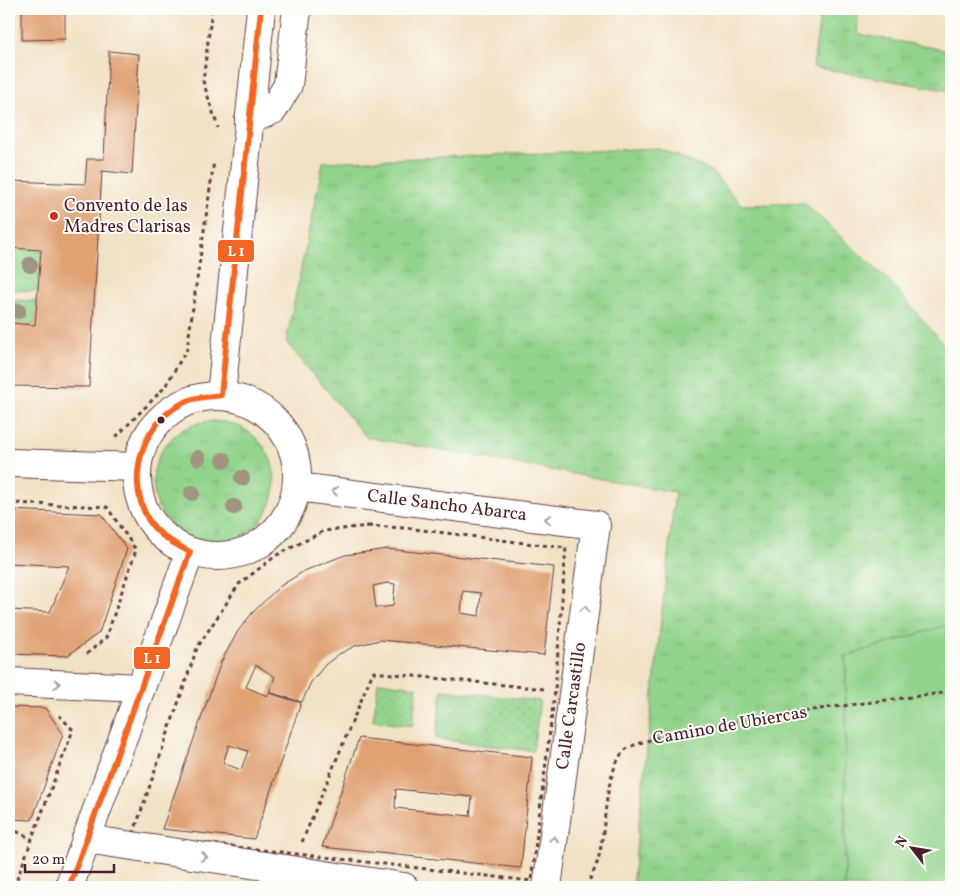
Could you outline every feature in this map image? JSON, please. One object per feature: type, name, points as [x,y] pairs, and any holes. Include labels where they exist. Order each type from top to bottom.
[{"type":"street","points":[[221,396],[261,9]]},
{"type":"street","points":[[249,120],[273,110],[288,86],[297,9]]},
{"type":"street","points":[[221,396],[253,404],[279,424],[294,453],[297,486],[288,514],[270,536],[246,552],[218,557],[190,552],[166,539],[148,519],[138,494],[137,467],[146,438],[165,415],[191,400],[221,396]]},
{"type":"street","points":[[9,463],[137,467]]},
{"type":"street","name":"Calle Sancho Abarca","points":[[297,486],[596,526]]},
{"type":"street","name":"Calle Carcastillo","points":[[547,887],[596,526]]},
{"type":"street","points":[[69,887],[190,552]]},
{"type":"street","points":[[9,682],[141,688]]},
{"type":"street","points":[[86,839],[404,887]]},
{"type":"path","points":[[212,9],[203,81],[218,129],[219,120]]},
{"type":"path","points":[[109,437],[116,437],[165,387],[187,349],[214,158]]},
{"type":"path","points":[[9,503],[107,507],[136,550],[106,638],[78,660]]},
{"type":"path","points":[[368,526],[405,528],[566,548],[555,690],[530,881],[299,854],[133,835],[196,648],[239,584],[277,555],[324,531],[368,526]]},
{"type":"path","points":[[299,854],[301,844],[374,672],[542,689]]},
{"type":"path","name":"Camino de Ubiercas","points":[[586,887],[599,857],[611,775],[623,750],[643,741],[699,727],[951,692]]},
{"type":"path","points":[[14,887],[72,730],[53,709]]},
{"type":"path","points":[[9,828],[32,839]]},
{"type":"path","points":[[9,876],[18,876]]},
{"type":"green space","points":[[821,9],[858,9],[857,34],[951,51],[951,91],[813,67]]},
{"type":"green space","points":[[659,148],[711,171],[742,205],[804,203],[890,282],[951,353],[951,624],[846,656],[845,887],[632,887],[675,492],[366,437],[286,342],[323,162]]},
{"type":"green space","points":[[9,248],[41,250],[38,291],[9,290]]},
{"type":"green space","points":[[9,300],[37,301],[35,325],[9,323]]},
{"type":"green space","points":[[214,421],[237,426],[257,439],[270,459],[275,482],[270,505],[257,525],[237,538],[214,543],[191,538],[171,525],[158,505],[153,482],[158,459],[171,439],[191,426]]},
{"type":"green space","points":[[951,624],[951,887],[845,887],[846,656]]},
{"type":"green space","points":[[378,682],[417,687],[412,726],[373,721]]},
{"type":"green space","points":[[442,690],[540,701],[533,751],[436,739]]},
{"type":"building","points":[[22,9],[65,9],[65,39],[22,40]]},
{"type":"building","name":"Convento de las Madres Clarisas","points":[[109,51],[139,54],[132,174],[102,171],[89,387],[9,386],[9,323],[35,325],[41,250],[9,248],[9,181],[85,184],[87,159],[104,159]]},
{"type":"building","points":[[9,510],[101,514],[127,549],[99,633],[67,656],[9,654],[9,610],[50,612],[69,566],[9,563]]},
{"type":"building","points":[[387,549],[554,567],[544,655],[380,640],[355,646],[339,654],[325,665],[311,682],[302,702],[269,692],[275,677],[256,665],[246,687],[267,696],[269,693],[301,703],[254,839],[162,829],[221,662],[238,631],[253,612],[279,587],[304,571],[345,555]],"holes":[[[387,583],[395,584],[393,606],[376,608],[373,586]],[[463,591],[481,593],[479,616],[461,613]],[[229,745],[248,751],[241,770],[223,763]]]},
{"type":"building","points":[[9,707],[45,708],[63,734],[32,820],[9,819]]},
{"type":"building","points":[[359,738],[532,757],[521,868],[322,847]],"holes":[[[396,789],[472,797],[470,816],[395,808]]]},
{"type":"transit line","points":[[69,887],[190,552],[161,534],[148,519],[141,502],[138,485],[139,467],[143,450],[150,434],[174,408],[190,400],[221,395],[261,9]]},
{"type":"place","name":"Convento de las Madres Clarisas","points":[[54,216]]}]
